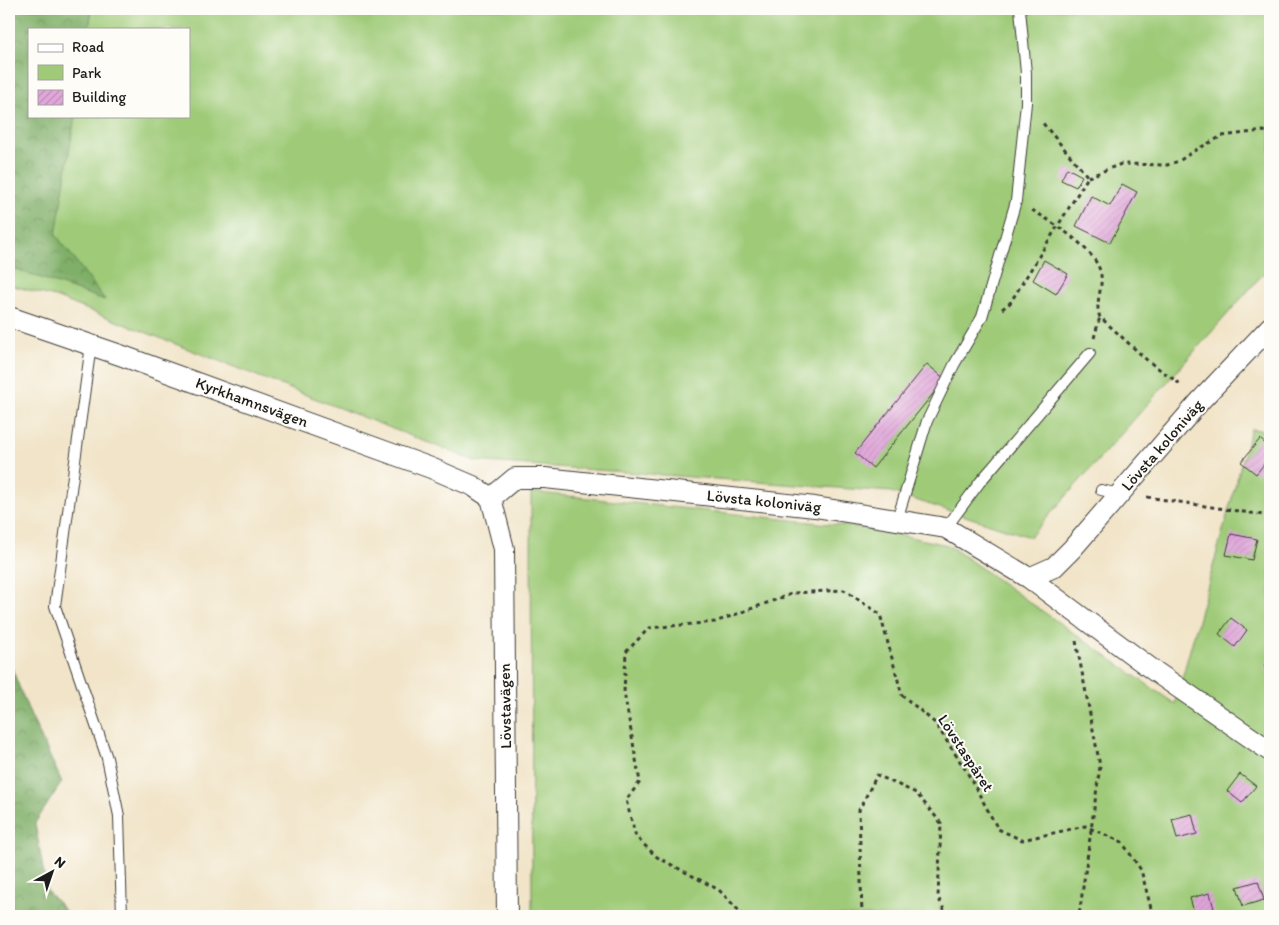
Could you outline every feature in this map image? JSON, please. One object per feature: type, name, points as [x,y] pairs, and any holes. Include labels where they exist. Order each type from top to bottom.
[{"type":"street","name":"Kyrkhamnsvägen","points":[[9,317],[431,468],[472,486],[491,498]]},
{"type":"street","name":"Lövsta koloniväg","points":[[1029,578],[1054,567],[1110,492],[1270,327]]},
{"type":"street","name":"Lövsta koloniväg","points":[[491,498],[515,478],[545,478],[815,506],[946,528],[1029,578],[1153,670],[1270,751]]},
{"type":"street","name":"Lövstavägen","points":[[491,498],[504,549],[507,916]]},
{"type":"lane","points":[[897,520],[927,421],[954,365],[982,317],[1016,201],[1026,103],[1026,73],[1020,9]]},
{"type":"lane","points":[[91,345],[55,606],[108,758],[119,816],[122,916]]},
{"type":"lane","points":[[946,528],[980,482],[1090,353]]},
{"type":"path","points":[[1026,103],[1088,177]]},
{"type":"path","points":[[982,317],[996,315],[1010,303],[1088,177],[1121,164],[1167,165],[1179,161],[1194,150],[1222,136],[1263,130],[1270,132]]},
{"type":"path","points":[[1016,201],[1057,225],[1093,257],[1101,274],[1097,310],[1100,317],[1148,361],[1201,400]]},
{"type":"path","points":[[1110,492],[1180,500],[1270,516]]},
{"type":"path","name":"Lövstaspåret","points":[[744,916],[719,890],[657,857],[636,837],[626,800],[640,782],[624,692],[626,652],[648,628],[716,622],[794,593],[844,590],[880,614],[902,695],[935,723],[967,772],[998,829],[1022,840],[1085,826],[1122,842],[1141,870],[1154,916]]},
{"type":"path","points":[[1070,608],[1100,766],[1080,916]]},
{"type":"path","points":[[862,916],[859,810],[877,775],[916,793],[941,823],[938,896],[947,916]]},
{"type":"green space","points":[[9,9],[1270,9],[1270,266],[1030,537],[891,492],[475,461],[55,297],[9,285]]},
{"type":"green space","points":[[9,9],[92,9],[89,28],[28,28],[28,118],[75,118],[56,235],[105,300],[9,267]]},
{"type":"green space","points":[[1251,429],[1270,431],[1270,916],[620,916],[612,912],[604,916],[532,916],[531,492],[866,528],[948,545],[1175,704]]},
{"type":"green space","points":[[9,661],[30,714],[62,782],[35,823],[47,891],[70,916],[9,916]]},
{"type":"building","points":[[1067,168],[1082,176],[1076,187],[1061,180]]},
{"type":"building","points":[[1122,184],[1137,192],[1110,243],[1076,226],[1091,196],[1110,206]]},
{"type":"building","points":[[1044,260],[1068,274],[1056,294],[1033,280]]},
{"type":"building","points":[[927,364],[945,379],[873,468],[855,453]]},
{"type":"building","points":[[1260,439],[1270,448],[1270,457],[1256,474],[1241,462]]},
{"type":"building","points":[[1231,534],[1257,539],[1252,560],[1226,555]]},
{"type":"building","points":[[1231,618],[1247,630],[1235,647],[1219,634]]},
{"type":"building","points":[[1270,658],[1270,672],[1264,667]]},
{"type":"building","points":[[1240,774],[1256,786],[1242,803],[1227,791]]},
{"type":"building","points":[[1192,814],[1197,834],[1177,839],[1172,819]]},
{"type":"building","points":[[1258,881],[1264,900],[1243,906],[1237,887]]},
{"type":"building","points":[[1210,893],[1215,913],[1195,916],[1190,898]]}]
